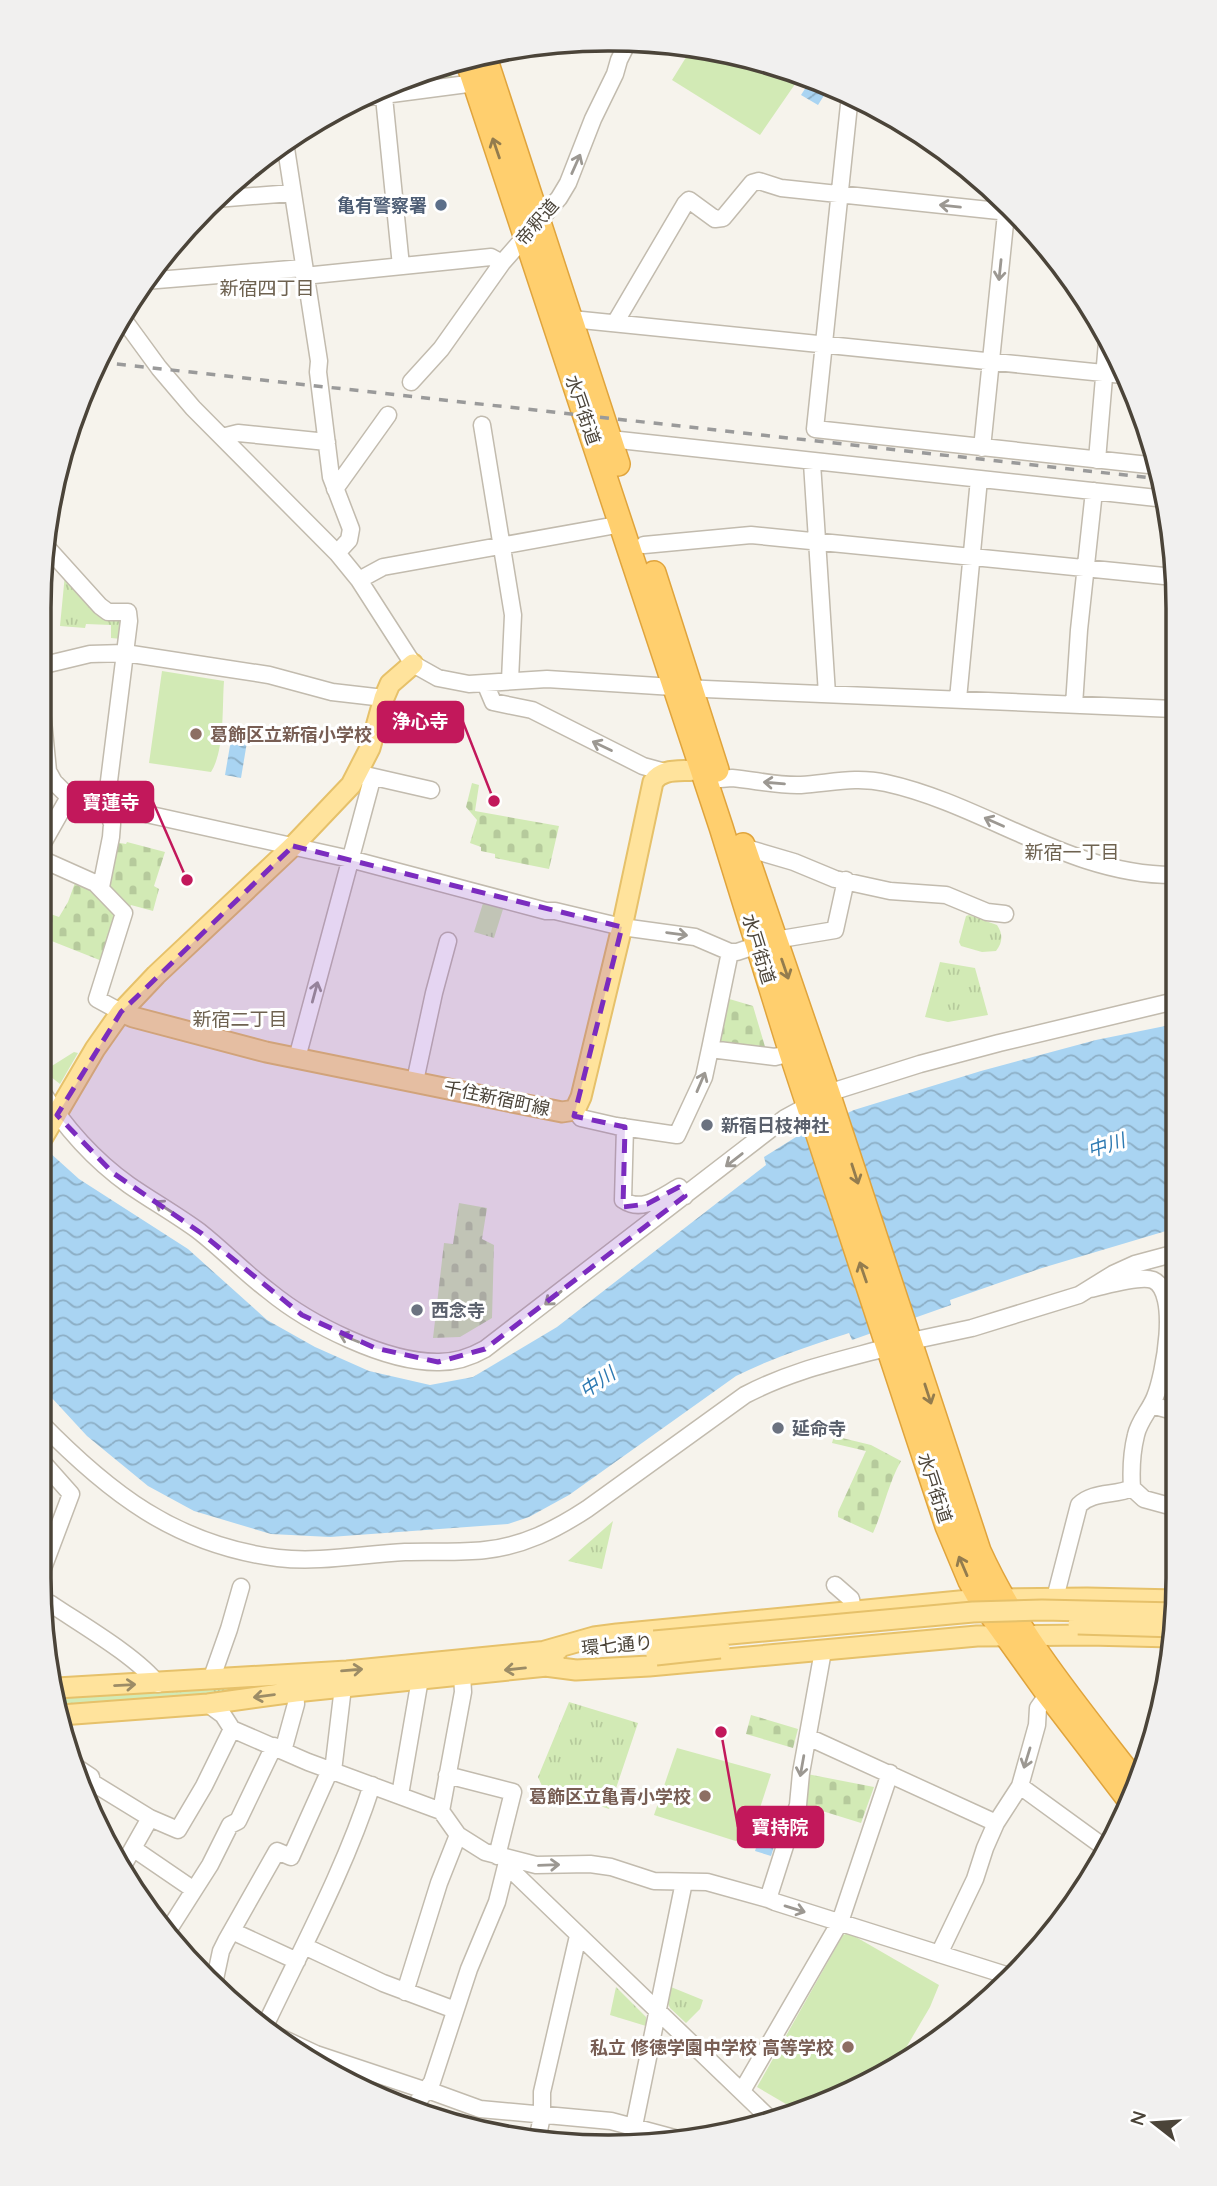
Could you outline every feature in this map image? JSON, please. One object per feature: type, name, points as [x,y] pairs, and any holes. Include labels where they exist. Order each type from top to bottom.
[{"type":"highway","name":"水戸街道","points":[[487,64],[532,228],[561,318],[604,447],[644,545],[682,687]]},
{"type":"highway","name":"水戸街道","points":[[470,69],[532,228]]},
{"type":"highway","name":"水戸街道","points":[[604,447],[622,524],[682,687],[898,1338],[979,1551],[991,1598],[1017,1636],[1048,1695],[1123,1792]]},
{"type":"highway","name":"水戸街道","points":[[711,774],[743,847],[791,1053],[821,1107]]},
{"type":"highway","name":"水戸街道","points":[[1017,1636],[1046,1665],[1130,1774]]},
{"type":"main road","points":[[51,1124],[121,1012],[343,795],[359,773],[370,748],[390,684],[414,664]]},
{"type":"main road","points":[[665,772],[711,774]]},
{"type":"main road","name":"千住新宿町線","points":[[121,1012],[223,1041],[297,1058],[562,1112],[575,1110],[581,1097],[622,927],[653,782],[665,772]]},
{"type":"main road","points":[[545,1659],[594,1637],[926,1603],[991,1598],[1165,1600]]},
{"type":"main road","points":[[1087,1598],[1078,1609],[1078,1624],[1088,1635]]},
{"type":"main road","points":[[925,1640],[942,1633],[942,1612],[926,1603]]},
{"type":"main road","name":"環七通り","points":[[61,1688],[545,1659],[973,1612],[1042,1610],[1165,1613]]},
{"type":"main road","name":"環七通り","points":[[655,1648],[975,1625],[1041,1623],[1164,1627]]},
{"type":"main road","points":[[545,1659],[576,1670],[609,1669],[925,1640],[1066,1635],[1162,1637]]},
{"type":"main road","points":[[1046,1665],[1053,1646],[1066,1635]]},
{"type":"main road","name":"環七通り","points":[[68,1714],[208,1704],[462,1675],[545,1659]]},
{"type":"street","name":"帝釈道","points":[[411,382],[441,349],[502,263],[559,198],[568,183],[624,51]]},
{"type":"street","points":[[403,90],[475,83]]},
{"type":"street","points":[[384,98],[401,266]]},
{"type":"street","points":[[849,105],[815,429],[1147,465]]},
{"type":"street","points":[[287,154],[319,361],[318,372],[331,477],[351,534],[337,553]]},
{"type":"street","points":[[615,323],[689,200],[715,219],[723,218],[752,183],[759,181],[781,188],[839,195],[996,208]]},
{"type":"street","points":[[232,198],[292,193]]},
{"type":"street","points":[[982,448],[990,361],[1009,220]]},
{"type":"street","points":[[158,280],[401,266],[491,257],[502,263]]},
{"type":"street","points":[[561,318],[1114,374]]},
{"type":"street","points":[[128,325],[172,384],[337,553],[359,580],[414,664],[438,678],[469,684],[510,680],[572,680],[1166,709]]},
{"type":"street","points":[[1097,460],[1106,356]]},
{"type":"street","points":[[335,489],[388,415]]},
{"type":"street","points":[[482,425],[513,615],[510,680]]},
{"type":"street","points":[[222,437],[238,433],[327,442]]},
{"type":"street","points":[[604,447],[812,463],[1155,498]]},
{"type":"street","points":[[812,463],[827,694]]},
{"type":"street","points":[[958,699],[979,479]]},
{"type":"street","points":[[1074,705],[1094,491]]},
{"type":"street","points":[[359,580],[383,567],[622,524]]},
{"type":"street","points":[[644,545],[751,535],[1165,576]]},
{"type":"street","points":[[54,555],[100,606],[108,612],[128,612],[106,809],[112,824],[111,837],[101,887]]},
{"type":"street","points":[[51,663],[90,654],[125,653],[269,675],[332,692],[384,698]]},
{"type":"street","points":[[485,683],[493,702],[532,710],[643,766],[665,772]]},
{"type":"street","points":[[359,773],[431,790]]},
{"type":"street","points":[[297,1058],[371,783],[370,779],[359,773]]},
{"type":"street","points":[[711,774],[801,785],[849,779],[886,783],[928,794],[1084,860],[1133,873],[1166,875]]},
{"type":"street","points":[[51,776],[69,797],[85,807],[293,846],[546,911],[622,927],[695,936],[730,952],[767,942],[835,930],[846,880]]},
{"type":"street","points":[[51,829],[69,797]]},
{"type":"street","points":[[743,847],[794,862],[831,878],[890,891],[946,895],[987,912],[1005,914]]},
{"type":"street","points":[[51,864],[101,887],[124,913],[97,999],[121,1012]]},
{"type":"street","points":[[415,1081],[448,941]]},
{"type":"street","points":[[575,1110],[581,1118],[677,1135],[704,1077],[730,952]]},
{"type":"street","points":[[51,1113],[54,1119],[113,1173],[201,1233],[268,1291],[302,1315],[348,1338],[398,1355],[419,1360],[454,1361],[485,1349],[785,1118],[821,1107],[920,1064],[1166,1003]]},
{"type":"street","points":[[710,1049],[775,1057],[791,1053]]},
{"type":"street","points":[[625,1127],[623,1200],[631,1206],[647,1204],[678,1187],[685,1196]]},
{"type":"street","points":[[51,1433],[93,1475],[144,1512],[186,1533],[226,1546],[278,1558],[483,1550],[527,1541],[561,1526],[746,1395],[768,1383],[818,1364],[841,1362],[898,1338],[983,1325],[1079,1295],[1112,1274],[1166,1256]]},
{"type":"street","points":[[1090,1289],[1145,1278],[1154,1281],[1162,1290],[1166,1307]]},
{"type":"street","points":[[1132,1488],[1135,1437],[1156,1396],[1166,1343]]},
{"type":"street","points":[[1150,1405],[1166,1409]]},
{"type":"street","points":[[51,1472],[71,1494],[51,1547]]},
{"type":"street","points":[[1132,1488],[1144,1499],[1166,1505]]},
{"type":"street","points":[[1055,1598],[1079,1505],[1086,1497],[1120,1493],[1132,1488]]},
{"type":"street","points":[[835,1585],[851,1599],[853,1611]]},
{"type":"street","points":[[211,1681],[241,1587]]},
{"type":"street","points":[[52,1605],[149,1672],[158,1684]]},
{"type":"street","points":[[768,1899],[798,1805],[801,1773],[823,1651]]},
{"type":"street","points":[[441,1811],[463,1692],[462,1675]]},
{"type":"street","points":[[400,1795],[421,1679]]},
{"type":"street","points":[[216,1974],[221,1951],[277,1851],[291,1857],[332,1770],[343,1688]]},
{"type":"street","points":[[172,1924],[210,1865],[230,1825],[239,1821],[279,1748],[296,1704],[295,1692]]},
{"type":"street","points":[[939,1954],[975,1879],[996,1823],[1020,1786],[1037,1725],[1038,1708],[1048,1695]]},
{"type":"street","points":[[208,1704],[223,1715],[232,1729],[441,1811],[458,1835],[503,1860],[536,1865],[590,1864],[611,1867],[654,1881],[707,1882],[1001,1974]]},
{"type":"street","points":[[86,1773],[91,1776],[89,1780],[150,1818],[178,1829],[204,1786],[232,1729]]},
{"type":"street","points":[[808,1737],[996,1823]]},
{"type":"street","points":[[742,2091],[840,1922],[890,1773]]},
{"type":"street","points":[[417,2102],[432,2082],[469,1969],[497,1902],[513,1792],[447,1775]]},
{"type":"street","points":[[268,2019],[348,1854],[372,1785]]},
{"type":"street","points":[[1020,1786],[1099,1843]]},
{"type":"street","points":[[127,1859],[150,1818]]},
{"type":"street","points":[[405,1992],[439,1883],[458,1835]]},
{"type":"street","points":[[134,1850],[194,1890]]},
{"type":"street","points":[[503,1860],[763,2113]]},
{"type":"street","points":[[634,2126],[684,1882]]},
{"type":"street","points":[[232,1931],[455,2010]]},
{"type":"street","points":[[539,2130],[542,2092],[579,1936]]},
{"type":"street","points":[[339,2066],[481,2109],[611,2121],[656,2133]]},
{"type":"highlighted area","points":[[293,846],[622,927],[574,1116],[625,1127],[623,1207],[647,1204],[679,1187],[685,1196],[485,1349],[438,1362],[375,1348],[302,1315],[201,1233],[113,1173],[57,1115],[121,1012]]},
{"type":"green space","points":[[686,57],[717,61],[796,83],[760,135],[672,80]]},
{"type":"green space","points":[[448,74],[456,78],[425,82]]},
{"type":"green space","points":[[65,574],[124,622],[122,639],[111,638],[111,625],[86,624],[85,628],[60,626]]},
{"type":"green space","points":[[162,671],[224,681],[221,740],[211,772],[149,763]]},
{"type":"green space","points":[[472,783],[479,785],[475,811],[559,826],[549,869],[495,858],[495,854],[481,851],[481,847],[470,843],[477,820],[466,807]]},
{"type":"green space","points":[[114,842],[127,842],[165,852],[154,886],[159,889],[153,911],[131,905],[128,911],[105,886]]},
{"type":"green space","points":[[76,880],[88,884],[119,917],[102,961],[51,941],[51,914],[59,917]]},
{"type":"green space","points":[[484,900],[504,906],[494,938],[474,932]]},
{"type":"green space","points":[[966,916],[997,925],[1001,938],[996,951],[982,952],[961,946],[959,942]]},
{"type":"green space","points":[[940,962],[975,968],[988,1015],[948,1022],[925,1017]]},
{"type":"green space","points":[[726,998],[753,1006],[766,1050],[719,1043]]},
{"type":"green space","points":[[74,1052],[78,1053],[60,1084],[51,1077],[51,1066]]},
{"type":"green space","points":[[459,1203],[487,1208],[482,1239],[494,1245],[492,1318],[460,1337],[433,1338],[444,1243],[453,1244]]},
{"type":"green space","points":[[834,1436],[871,1445],[901,1461],[873,1533],[838,1517],[866,1451],[832,1443]]},
{"type":"green space","points":[[613,1521],[602,1569],[568,1561]]},
{"type":"green space","points":[[230,1687],[230,1691],[176,1698],[66,1707],[63,1695]]},
{"type":"green space","points":[[569,1702],[638,1723],[609,1809],[542,1786],[538,1777]]},
{"type":"green space","points":[[751,1715],[798,1729],[793,1748],[746,1734]]},
{"type":"green space","points":[[677,1748],[771,1774],[748,1845],[654,1815]]},
{"type":"green space","points":[[807,1774],[874,1787],[861,1823],[803,1805]]},
{"type":"green space","name":"私立 修徳学園中学校 高等学校","points":[[849,1933],[939,1985],[930,2007],[905,2049],[855,2078],[789,2106],[757,2087],[843,1935]]},
{"type":"green space","points":[[616,1987],[646,2017],[646,2026],[610,2015]]},
{"type":"green space","points":[[671,1987],[703,2000],[700,2009],[686,2023],[670,2008],[667,2001]]},
{"type":"water","points":[[806,87],[825,94],[818,105],[801,95]]},
{"type":"water","points":[[232,734],[248,736],[241,778],[225,775]]},
{"type":"water","name":"中川","points":[[1166,1026],[1166,1231],[1042,1268],[950,1300],[951,1305],[852,1340],[849,1333],[736,1376],[569,1495],[529,1517],[508,1524],[330,1537],[271,1534],[194,1511],[148,1486],[87,1436],[51,1397],[51,1154],[79,1179],[188,1249],[267,1320],[315,1347],[369,1371],[430,1385],[473,1377],[557,1327],[766,1165],[764,1157],[796,1137],[854,1110],[981,1071],[1096,1040]]},
{"type":"water","points":[[768,1811],[784,1816],[771,1856],[755,1851]]},
{"type":"railway","points":[[108,363],[1150,478]]},
{"type":"place","name":"亀有警察署","points":[[441,205]]},
{"type":"place","name":"葛飾区立新宿小学校","points":[[196,734]]},
{"type":"place","name":"浄心寺","points":[[494,801]]},
{"type":"place","name":"寶蓮寺","points":[[187,880]]},
{"type":"place","name":"新宿日枝神社","points":[[707,1125]]},
{"type":"place","name":"西念寺","points":[[417,1310]]},
{"type":"place","name":"延命寺","points":[[778,1428]]},
{"type":"place","name":"寶持院","points":[[721,1732]]},
{"type":"place","name":"葛飾区立亀青小学校","points":[[705,1796]]},
{"type":"place","name":"私立 修徳学園中学校 高等学校","points":[[848,2047]]},
{"type":"district","name":"新宿四丁目","points":[[267,288]]},
{"type":"district","name":"新宿一丁目","points":[[1072,852]]},
{"type":"district","name":"新宿二丁目","points":[[240,1019]]}]
